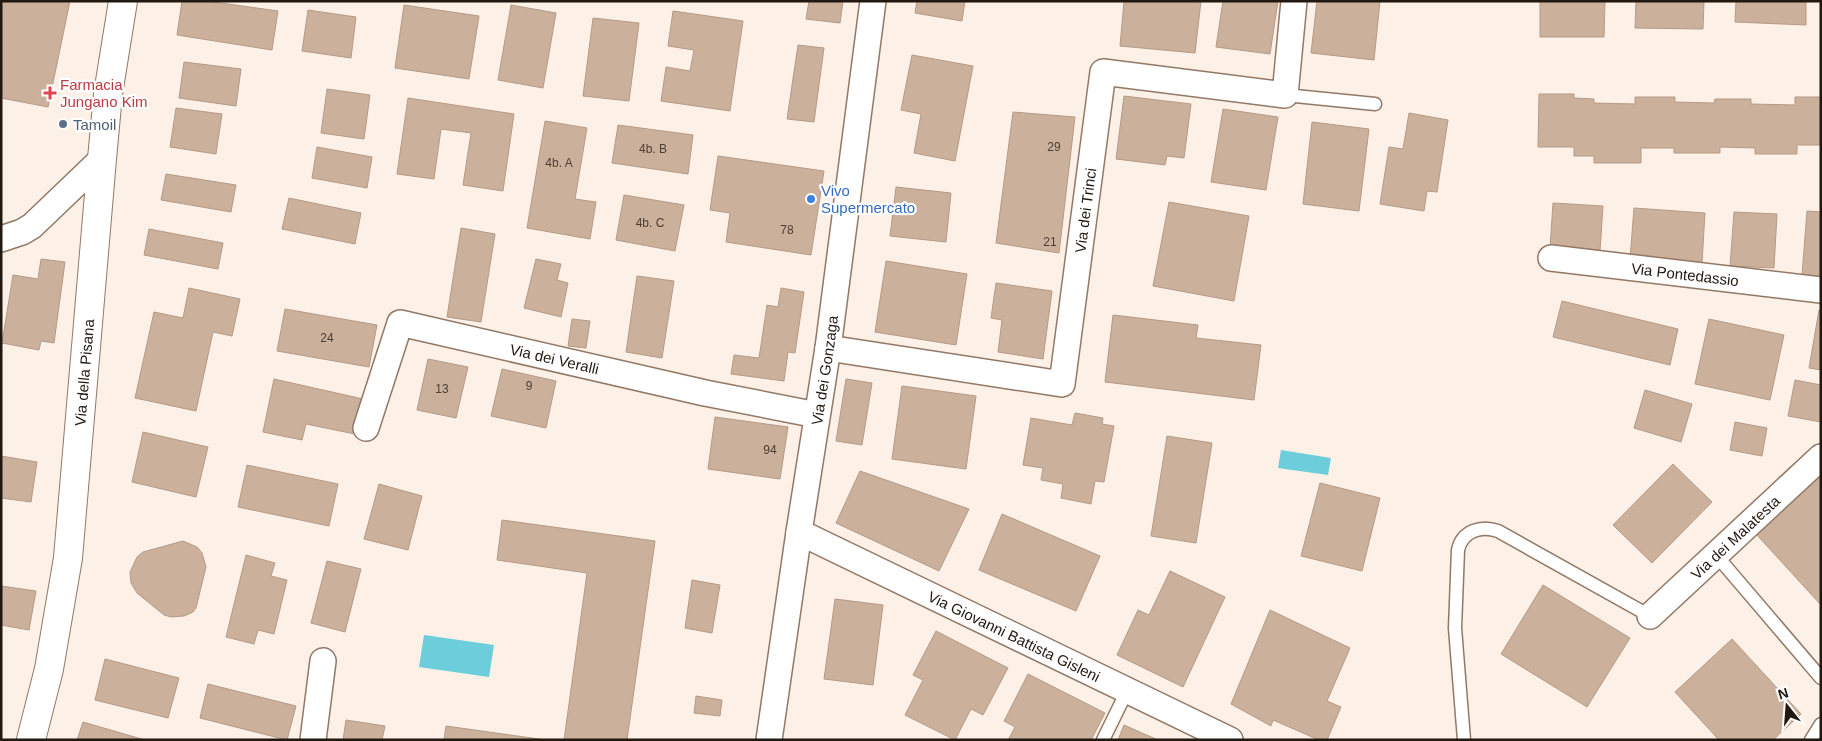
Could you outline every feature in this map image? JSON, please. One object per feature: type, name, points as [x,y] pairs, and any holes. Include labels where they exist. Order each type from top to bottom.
[{"type":"main road","name":"Via della Pisana","points":[[32,740],[51,661],[68,558],[102,160],[122,1]]},
{"type":"street","name":"Via dei Gonzaga","points":[[769,740],[828,348],[873,1]]},
{"type":"street","points":[[1286,95],[1294,1]]},
{"type":"street","name":"Via dei Trinci","points":[[828,348],[1062,384],[1103,72],[1286,95]]},
{"type":"street","points":[[1,239],[22,232],[32,226],[102,160]]},
{"type":"street","name":"Via Pontedassio","points":[[1550,258],[1821,290]]},
{"type":"street","name":"Via dei Veralli","points":[[366,428],[400,323],[705,393],[817,415]]},
{"type":"street","name":"Via dei Malatesta","points":[[1650,616],[1821,457]]},
{"type":"street","name":"Via Giovanni Battista Gisleni","points":[[799,532],[1230,740]]},
{"type":"street","points":[[314,740],[323,661]]},
{"type":"lane","name":"Via dei Trinci","points":[[1286,95],[1375,104]]},
{"type":"lane","points":[[1464,740],[1455,628],[1458,550],[1463,539],[1475,530],[1485,528],[1498,531],[1650,616]]},
{"type":"lane","points":[[1716,555],[1821,678]]},
{"type":"lane","points":[[1102,740],[1127,691]]},
{"type":"lane","points":[[1811,740],[1821,724]]},
{"type":"water","points":[[1281,450],[1331,458],[1328,475],[1278,468]]},
{"type":"water","points":[[424,635],[494,645],[489,677],[419,667]]},
{"type":"building","points":[[1,1],[70,1],[48,107],[1,98]]},
{"type":"building","points":[[182,1],[207,1],[278,11],[272,50],[177,35]]},
{"type":"building","points":[[809,1],[843,1],[840,23],[806,19]]},
{"type":"building","points":[[917,1],[965,1],[962,21],[915,13]]},
{"type":"building","points":[[1124,1],[1201,1],[1195,53],[1120,46]]},
{"type":"building","points":[[1223,1],[1278,1],[1270,54],[1216,47]]},
{"type":"building","points":[[1317,1],[1380,1],[1374,60],[1311,53]]},
{"type":"building","points":[[1540,1],[1605,1],[1604,37],[1540,37]]},
{"type":"building","points":[[1636,1],[1704,1],[1703,29],[1635,28]]},
{"type":"building","points":[[1736,1],[1806,1],[1806,25],[1735,22]]},
{"type":"building","points":[[404,5],[479,16],[469,79],[395,68]]},
{"type":"building","points":[[511,5],[556,13],[543,88],[498,80]]},
{"type":"building","points":[[308,10],[356,17],[351,58],[302,51]]},
{"type":"building","points":[[673,11],[743,21],[730,111],[661,101],[666,67],[690,71],[694,50],[668,46]]},
{"type":"building","points":[[593,18],[639,23],[629,101],[583,96]]},
{"type":"building","points":[[798,45],[824,48],[814,122],[787,119]]},
{"type":"building","points":[[912,55],[973,66],[955,161],[914,153],[921,114],[901,110]]},
{"type":"building","points":[[184,62],[241,69],[236,106],[179,98]]},
{"type":"building","points":[[327,89],[370,95],[364,139],[321,133]]},
{"type":"building","points":[[1539,94],[1574,94],[1574,98],[1594,99],[1594,103],[1635,104],[1635,97],[1675,97],[1675,102],[1714,103],[1715,99],[1751,99],[1751,104],[1795,105],[1795,97],[1821,97],[1821,145],[1797,145],[1797,154],[1755,154],[1755,148],[1720,147],[1720,153],[1674,153],[1674,148],[1641,148],[1641,163],[1594,163],[1594,156],[1574,156],[1574,147],[1538,147]]},
{"type":"building","points":[[1124,96],[1191,104],[1184,158],[1167,156],[1165,165],[1116,159]]},
{"type":"building","points":[[408,98],[514,114],[503,191],[463,185],[471,133],[441,129],[434,179],[397,174]]},
{"type":"building","points":[[176,108],[222,114],[216,154],[170,147]]},
{"type":"building","points":[[1223,109],[1278,117],[1266,190],[1211,182]]},
{"type":"building","points":[[1013,112],[1075,117],[1059,253],[996,243]]},
{"type":"building","points":[[1409,113],[1448,120],[1437,192],[1427,191],[1424,211],[1380,204],[1389,147],[1403,149]]},
{"type":"building","points":[[545,121],[587,128],[575,199],[596,202],[590,239],[527,228]]},
{"type":"building","points":[[1312,122],[1369,129],[1359,211],[1303,204]]},
{"type":"building","points":[[618,125],[693,135],[688,174],[612,163]]},
{"type":"building","points":[[317,147],[372,157],[367,188],[312,178]]},
{"type":"building","points":[[718,156],[824,171],[811,255],[726,242],[730,213],[710,210]]},
{"type":"building","points":[[166,174],[236,185],[231,212],[161,200]]},
{"type":"building","points":[[896,187],[951,193],[946,242],[890,236]]},
{"type":"building","points":[[624,195],[684,205],[675,251],[616,240]]},
{"type":"building","points":[[289,198],[361,213],[355,244],[282,229]]},
{"type":"building","points":[[1169,202],[1249,216],[1234,301],[1153,286]]},
{"type":"building","points":[[1553,203],[1603,206],[1600,251],[1550,248]]},
{"type":"building","points":[[1634,208],[1705,213],[1702,263],[1630,259]]},
{"type":"building","points":[[1807,211],[1821,212],[1821,277],[1802,275]]},
{"type":"building","points":[[1734,212],[1777,214],[1774,268],[1730,266]]},
{"type":"building","points":[[461,228],[495,234],[481,322],[447,317]]},
{"type":"building","points":[[149,229],[223,243],[218,269],[144,255]]},
{"type":"building","points":[[41,259],[65,262],[54,343],[41,341],[39,350],[2,343],[13,275],[38,279]]},
{"type":"building","points":[[536,259],[561,264],[557,280],[568,283],[561,317],[524,308]]},
{"type":"building","points":[[886,261],[967,274],[956,345],[875,332]]},
{"type":"building","points":[[637,276],[674,281],[662,358],[626,352]]},
{"type":"building","points":[[996,283],[1052,291],[1043,359],[998,352],[1002,320],[991,318]]},
{"type":"building","points":[[189,288],[240,299],[232,336],[213,332],[196,411],[135,398],[154,312],[183,318]]},
{"type":"building","points":[[781,288],[804,292],[795,353],[788,352],[784,381],[731,374],[734,355],[759,358],[767,305],[778,307]]},
{"type":"building","points":[[1562,301],[1678,329],[1670,365],[1553,337]]},
{"type":"building","points":[[285,309],[377,325],[369,367],[277,351]]},
{"type":"building","points":[[1819,310],[1821,310],[1821,370],[1809,368]]},
{"type":"building","points":[[1113,315],[1198,325],[1196,338],[1261,345],[1254,400],[1105,382]]},
{"type":"building","points":[[572,319],[590,321],[586,348],[568,346]]},
{"type":"building","points":[[1709,319],[1784,335],[1770,400],[1695,384]]},
{"type":"building","points":[[428,359],[468,367],[456,418],[417,410]]},
{"type":"building","points":[[502,369],[556,381],[546,428],[491,416]]},
{"type":"building","points":[[274,379],[363,399],[355,434],[306,424],[302,440],[263,432]]},
{"type":"building","points":[[846,379],[872,383],[862,445],[836,441]]},
{"type":"building","points":[[1795,380],[1821,385],[1821,422],[1788,416]]},
{"type":"building","points":[[902,386],[976,396],[966,469],[892,459]]},
{"type":"building","points":[[1645,390],[1692,404],[1681,442],[1634,428]]},
{"type":"building","points":[[1075,413],[1103,418],[1102,424],[1114,426],[1104,482],[1095,481],[1091,504],[1061,498],[1063,484],[1041,480],[1043,468],[1023,465],[1031,418],[1072,425]]},
{"type":"building","points":[[715,417],[788,427],[780,479],[708,469]]},
{"type":"building","points":[[1735,422],[1767,428],[1762,456],[1730,450]]},
{"type":"building","points":[[143,432],[208,447],[196,497],[132,482]]},
{"type":"building","points":[[1167,436],[1212,443],[1196,543],[1151,536]]},
{"type":"building","points":[[1,456],[37,462],[31,502],[1,498]]},
{"type":"building","points":[[1673,464],[1712,502],[1652,563],[1613,525]]},
{"type":"building","points":[[247,465],[338,484],[329,526],[238,507]]},
{"type":"building","points":[[860,471],[969,509],[939,571],[836,523]]},
{"type":"building","points":[[1821,475],[1821,605],[1756,534]]},
{"type":"building","points":[[1320,483],[1380,498],[1362,571],[1301,556]]},
{"type":"building","points":[[379,484],[422,496],[408,550],[364,539]]},
{"type":"building","points":[[1002,514],[1100,556],[1076,611],[979,570]]},
{"type":"building","points":[[502,520],[655,541],[627,740],[564,740],[587,573],[497,560]]},
{"type":"building","points":[[183,541],[197,547],[202,553],[206,567],[196,608],[193,612],[184,616],[171,617],[164,615],[137,593],[131,583],[130,572],[137,557],[143,552]]},
{"type":"building","points":[[246,555],[275,563],[271,576],[287,580],[274,634],[258,630],[254,644],[226,637]]},
{"type":"building","points":[[327,561],[361,569],[345,632],[311,623]]},
{"type":"building","points":[[1170,571],[1225,597],[1183,687],[1117,655],[1138,610],[1149,615]]},
{"type":"building","points":[[692,580],[720,585],[712,633],[685,628]]},
{"type":"building","points":[[1543,585],[1630,638],[1587,707],[1501,654]]},
{"type":"building","points":[[1,586],[36,591],[29,630],[1,625]]},
{"type":"building","points":[[835,599],[883,605],[873,685],[824,679]]},
{"type":"building","points":[[1270,610],[1350,648],[1327,701],[1341,707],[1327,740],[1319,740],[1273,720],[1271,726],[1231,704]]},
{"type":"building","points":[[936,631],[1008,668],[983,715],[971,709],[955,740],[905,715],[923,680],[913,675]]},
{"type":"building","points":[[1732,639],[1801,714],[1773,740],[1719,740],[1675,692]]},
{"type":"building","points":[[105,659],[179,678],[168,718],[95,700]]},
{"type":"building","points":[[1028,674],[1105,713],[1091,740],[1008,740],[1015,727],[1004,721]]},
{"type":"building","points":[[208,684],[296,706],[287,740],[200,718]]},
{"type":"building","points":[[696,696],[722,700],[720,716],[694,713]]},
{"type":"building","points":[[346,720],[385,726],[382,740],[343,740]]},
{"type":"building","points":[[83,722],[145,740],[77,740]]},
{"type":"building","points":[[1124,725],[1158,740],[1118,740]]},
{"type":"building","points":[[446,726],[546,740],[444,740]]},
{"type":"place","name":"Farmacia Jungano Kim","points":[[50,93]]},
{"type":"place","name":"Tamoil","points":[[63,124]]},
{"type":"place","name":"Vivo Supermercato","points":[[811,199]]}]
